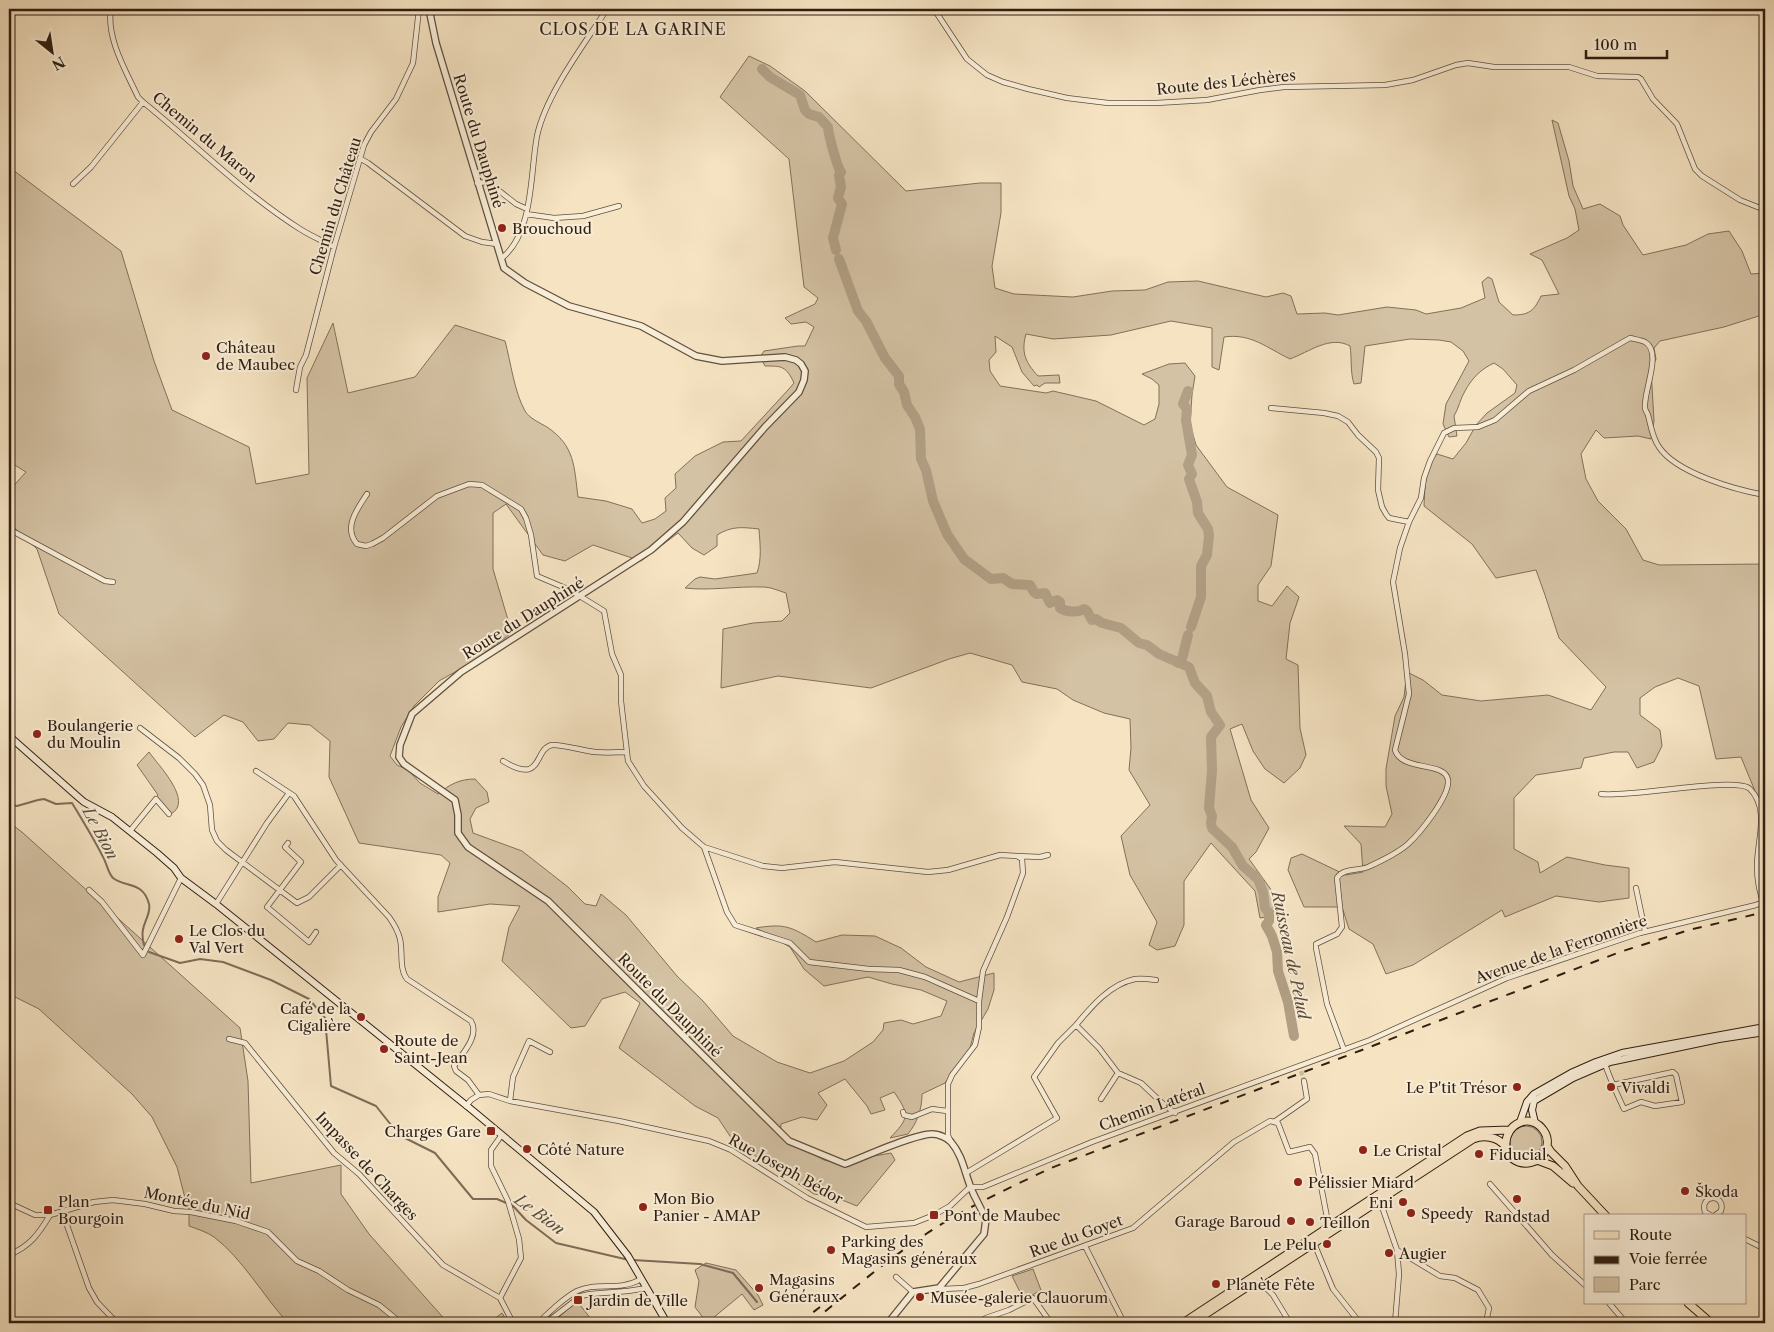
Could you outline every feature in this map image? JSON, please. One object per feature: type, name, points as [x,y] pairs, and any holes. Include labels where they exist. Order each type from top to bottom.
[{"type":"main road","points":[[9,736],[84,802],[112,816],[174,868],[182,878],[466,1106],[594,1212],[628,1256],[667,1323]]},
{"type":"main road","points":[[1520,1122],[1527,1102],[1534,1094],[1571,1073],[1602,1059],[1622,1053],[1765,1027]]},
{"type":"main road","points":[[1536,1123],[1532,1110],[1534,1101],[1537,1098],[1573,1078],[1605,1064],[1623,1058],[1765,1032]]},
{"type":"main road","points":[[1182,1323],[1330,1230],[1474,1132],[1509,1130],[1520,1122],[1525,1121],[1536,1123],[1544,1130],[1546,1135],[1547,1146],[1545,1151],[1537,1160],[1520,1163],[1511,1157],[1506,1146],[1505,1141],[1509,1130]]},
{"type":"main road","points":[[1379,1197],[1473,1139],[1484,1136],[1489,1137],[1498,1140],[1506,1146]]},
{"type":"main road","points":[[1547,1146],[1565,1166],[1578,1186]]},
{"type":"main road","points":[[1537,1160],[1553,1166],[1578,1186],[1604,1214]]},
{"type":"main road","points":[[1192,1323],[1256,1278]]},
{"type":"main road","points":[[1689,1304],[1711,1323]]},
{"type":"street","name":"Chemin du Maron","points":[[112,9],[112,32],[138,97],[232,178],[284,219],[334,247]]},
{"type":"street","name":"Chemin du Château","points":[[296,390],[300,367],[306,355],[334,247],[370,132],[396,99],[413,63],[419,9]]},
{"type":"street","name":"Route du Dauphiné","points":[[428,9],[436,43],[477,183],[504,268],[525,283],[569,306],[640,326],[670,344],[696,356],[722,361],[785,357],[796,360],[805,371],[804,380],[798,392],[676,529],[651,550],[461,672],[412,714],[400,745],[399,758],[404,764],[455,800],[458,815],[458,833],[468,847],[548,901],[789,1141],[845,1164],[920,1135],[934,1134],[950,1140]]},
{"type":"street","points":[[502,258],[508,254],[518,236],[527,211],[538,135],[550,98],[608,9]]},
{"type":"street","name":"Route des Léchères","points":[[934,9],[967,59],[987,75],[1028,89],[1067,98],[1108,103],[1207,100],[1284,87],[1384,85],[1413,80],[1456,65],[1465,64],[1569,67],[1597,76],[1612,78],[1638,77],[1653,99],[1677,124],[1695,169],[1702,176],[1740,200],[1765,210]]},
{"type":"street","points":[[74,184],[91,167],[143,102]]},
{"type":"street","points":[[361,159],[465,236],[482,242],[497,244]]},
{"type":"street","points":[[477,183],[488,182],[527,211],[554,218],[583,216],[619,206]]},
{"type":"street","points":[[1344,1050],[1327,1004],[1316,948],[1316,944],[1337,934],[1342,927],[1337,878],[1344,872],[1367,868],[1408,844],[1431,818],[1447,786],[1448,778],[1443,772],[1406,762],[1400,759],[1394,750],[1409,694],[1405,654],[1393,582],[1400,548],[1409,522],[1421,498],[1424,478],[1430,461],[1444,433],[1454,428],[1478,428],[1488,424],[1529,391],[1574,370],[1630,338],[1646,342],[1652,355],[1645,408],[1652,433],[1659,448],[1679,466],[1740,490],[1765,495]]},
{"type":"street","points":[[1271,408],[1324,413],[1338,416],[1348,422],[1358,435],[1376,452],[1379,458],[1378,490],[1386,514],[1389,518],[1409,522]]},
{"type":"street","points":[[367,494],[357,509],[351,528],[351,533],[357,544],[366,546],[384,538],[437,496],[469,484],[482,485],[521,509],[531,535],[537,576],[581,596],[591,605],[604,612],[612,654],[621,675],[621,701],[626,752],[632,768],[644,786],[682,828],[704,847],[763,866],[782,868],[835,862],[928,872],[948,870],[1000,855],[1040,857],[1048,855]]},
{"type":"street","points":[[9,528],[16,534],[105,581],[113,582]]},
{"type":"street","points":[[140,728],[179,758],[203,785],[210,805],[212,830],[217,841],[297,903],[308,897],[341,866]]},
{"type":"street","points":[[503,761],[518,770],[526,770],[533,767],[546,749],[552,745],[595,752],[626,752]]},
{"type":"street","points":[[256,771],[294,796],[341,866],[389,917],[395,926],[400,945],[403,974],[407,979],[471,1021],[475,1027],[474,1035],[454,1066],[456,1072],[468,1080],[479,1095],[466,1106]]},
{"type":"street","points":[[1601,794],[1636,794],[1721,784],[1741,784],[1748,787],[1757,799],[1761,810],[1757,867],[1765,907]]},
{"type":"street","points":[[216,904],[267,823],[289,793]]},
{"type":"street","points":[[130,831],[156,799],[169,814]]},
{"type":"street","points":[[288,843],[285,847],[301,862],[266,906],[309,942],[316,932]]},
{"type":"street","points":[[704,847],[727,912],[735,925],[790,943],[809,962],[869,969],[898,970],[925,977],[979,1002]]},
{"type":"street","points":[[888,1323],[913,1292],[939,1288],[984,1234],[986,1219],[970,1187],[961,1157],[950,1140],[947,1111],[948,1084],[952,1075],[975,1045],[979,1027],[979,1002],[983,971],[1007,917],[1023,873],[1022,860],[1017,856]]},
{"type":"street","points":[[90,890],[102,902],[142,955],[182,878]]},
{"type":"street","points":[[1636,888],[1645,931]]},
{"type":"street","name":"Avenue de la Ferronnière","points":[[1344,1050],[1507,978],[1605,943],[1645,931],[1764,902]]},
{"type":"street","points":[[966,1173],[1057,1118],[1034,1077],[1058,1044],[1094,1003],[1122,983],[1137,979],[1156,980]]},
{"type":"street","points":[[1076,1025],[1099,1048],[1118,1073],[1141,1083],[1175,1113]]},
{"type":"street","name":"Impasse de Charges","points":[[229,1039],[245,1043],[334,1154],[359,1174],[442,1265],[500,1298]]},
{"type":"street","points":[[510,1101],[513,1077],[529,1041],[550,1052]]},
{"type":"street","name":"Chemin Latéral","points":[[970,1187],[983,1187],[1092,1142],[1300,1068],[1344,1050]]},
{"type":"street","points":[[1605,1064],[1613,1085],[1624,1109],[1641,1102],[1655,1106],[1682,1102],[1676,1075],[1673,1072],[1613,1085]]},
{"type":"street","points":[[1101,1099],[1118,1073]]},
{"type":"street","name":"Rue du Goyet","points":[[939,1288],[964,1288],[979,1284],[1132,1228],[1234,1142],[1270,1121],[1276,1122],[1307,1099],[1304,1081]]},
{"type":"street","name":"Rue Joseph Bédor","points":[[479,1095],[489,1094],[510,1101],[606,1118],[710,1142],[731,1150],[807,1198],[866,1227],[914,1223],[950,1206],[970,1187]]},
{"type":"street","points":[[903,1112],[904,1115],[912,1117],[932,1109],[947,1111]]},
{"type":"street","points":[[1276,1122],[1289,1152],[1310,1147],[1316,1154],[1330,1230]]},
{"type":"street","points":[[501,1136],[493,1146],[490,1156],[491,1166],[508,1201],[519,1238],[521,1258],[500,1298],[512,1323]]},
{"type":"street","points":[[1490,1184],[1552,1255],[1584,1283]]},
{"type":"street","points":[[1379,1197],[1396,1250],[1399,1274],[1395,1323]]},
{"type":"street","name":"Montée du Nid","points":[[50,1215],[94,1202],[113,1200],[236,1221],[268,1232],[297,1261],[319,1271],[348,1290],[374,1303],[400,1323]]},
{"type":"street","points":[[9,1203],[35,1215],[50,1215]]},
{"type":"street","points":[[62,1211],[89,1288],[96,1302],[117,1323]]},
{"type":"street","points":[[9,1255],[23,1249],[34,1239],[50,1215]]},
{"type":"street","points":[[1746,1240],[1765,1250]]},
{"type":"street","points":[[1313,1241],[1333,1289],[1360,1323]]},
{"type":"street","points":[[1084,1246],[1124,1323]]},
{"type":"street","points":[[1396,1250],[1440,1276],[1455,1278],[1478,1290],[1489,1308],[1486,1323]]},
{"type":"street","points":[[896,1277],[913,1292]]},
{"type":"street","points":[[1256,1278],[1273,1296],[1290,1323]]},
{"type":"street","points":[[539,1323],[568,1297],[579,1290],[593,1287],[623,1286],[641,1279]]},
{"type":"street","points":[[546,1323],[580,1296],[628,1292],[647,1288]]},
{"type":"street","points":[[978,1323],[1033,1298],[1051,1323]]},
{"type":"street","points":[[1610,1304],[1626,1323]]},
{"type":"green space","points":[[749,56],[770,66],[805,91],[906,191],[980,183],[1001,183],[1001,213],[992,266],[995,288],[1014,294],[1073,297],[1112,291],[1145,290],[1168,282],[1198,281],[1266,297],[1283,293],[1291,296],[1297,314],[1325,313],[1338,315],[1387,307],[1416,310],[1426,314],[1461,308],[1485,298],[1482,282],[1488,277],[1492,279],[1499,302],[1513,315],[1527,313],[1533,309],[1541,296],[1559,294],[1542,260],[1530,254],[1567,238],[1579,230],[1575,209],[1569,196],[1552,120],[1558,123],[1569,161],[1573,186],[1583,209],[1600,204],[1620,216],[1623,225],[1643,255],[1686,245],[1708,234],[1729,231],[1742,251],[1751,274],[1765,273],[1765,314],[1724,327],[1660,341],[1654,348],[1656,359],[1651,369],[1654,421],[1651,439],[1638,436],[1604,438],[1596,430],[1581,454],[1586,479],[1598,501],[1626,529],[1643,560],[1659,565],[1765,564],[1765,809],[1762,808],[1741,757],[1716,759],[1699,686],[1678,678],[1655,687],[1640,698],[1640,715],[1660,730],[1662,746],[1654,762],[1637,768],[1628,752],[1614,752],[1584,758],[1581,768],[1536,775],[1514,798],[1514,849],[1538,862],[1540,873],[1567,857],[1629,868],[1629,898],[1599,902],[1556,896],[1505,917],[1502,910],[1413,965],[1386,974],[1373,944],[1349,929],[1342,907],[1304,907],[1288,870],[1291,858],[1302,854],[1346,875],[1363,872],[1361,844],[1344,826],[1385,827],[1392,814],[1386,786],[1386,769],[1395,716],[1404,697],[1407,672],[1423,680],[1442,695],[1481,701],[1548,695],[1591,710],[1606,687],[1559,638],[1536,570],[1496,578],[1472,544],[1424,506],[1427,472],[1437,454],[1453,459],[1466,443],[1476,425],[1487,413],[1515,393],[1517,385],[1503,369],[1494,363],[1481,371],[1463,394],[1454,416],[1457,436],[1449,437],[1443,424],[1446,404],[1469,361],[1463,351],[1451,342],[1410,339],[1365,346],[1361,383],[1354,384],[1350,346],[1342,343],[1327,343],[1290,359],[1251,339],[1234,336],[1224,337],[1219,370],[1212,367],[1212,328],[1171,321],[1111,335],[1053,339],[1026,334],[1025,357],[1038,376],[1059,375],[1060,383],[1045,383],[1039,387],[1037,385],[1034,386],[1022,372],[1012,347],[995,336],[996,352],[989,360],[990,371],[1000,386],[1046,393],[1053,391],[1096,401],[1144,425],[1155,419],[1159,404],[1159,385],[1142,374],[1169,364],[1185,363],[1195,376],[1190,424],[1196,445],[1227,487],[1278,515],[1271,566],[1258,585],[1258,601],[1272,606],[1287,586],[1299,597],[1290,623],[1286,659],[1298,665],[1300,728],[1306,755],[1300,768],[1284,783],[1265,769],[1253,751],[1242,724],[1230,729],[1251,800],[1269,828],[1256,852],[1249,859],[1272,891],[1274,916],[1260,918],[1255,891],[1211,843],[1184,881],[1184,925],[1175,946],[1157,950],[1149,945],[1157,922],[1130,875],[1121,836],[1150,805],[1129,770],[1131,748],[1130,719],[1104,713],[1073,700],[1057,689],[1022,682],[1012,665],[970,653],[871,688],[778,676],[721,688],[723,629],[753,623],[782,621],[790,613],[786,593],[763,587],[685,588],[700,577],[715,579],[757,573],[760,557],[759,529],[737,528],[722,532],[717,535],[717,546],[704,555],[692,548],[678,533],[641,561],[593,545],[565,561],[543,555],[506,504],[493,513],[493,569],[511,630],[509,635],[469,664],[439,681],[414,706],[401,727],[390,756],[397,765],[408,770],[420,783],[438,794],[455,783],[475,779],[487,792],[489,802],[476,808],[470,819],[473,833],[522,851],[568,887],[585,904],[596,906],[601,894],[626,915],[677,976],[703,1001],[733,1036],[777,1062],[810,1073],[844,1061],[873,1042],[883,1030],[884,1023],[901,1020],[913,1024],[941,1016],[947,1001],[921,990],[868,977],[824,986],[804,969],[790,947],[756,928],[781,926],[801,933],[816,942],[842,935],[875,936],[901,948],[926,967],[959,982],[994,973],[994,990],[988,1009],[974,1033],[970,1048],[945,1083],[922,1094],[918,1116],[908,1134],[890,1138],[901,1126],[905,1116],[903,1106],[894,1092],[880,1098],[885,1110],[871,1114],[867,1106],[845,1079],[818,1093],[827,1105],[817,1120],[802,1117],[781,1124],[780,1137],[824,1160],[849,1166],[874,1156],[891,1153],[895,1160],[857,1206],[832,1196],[814,1194],[734,1142],[718,1118],[695,1106],[619,1048],[640,1003],[625,992],[602,999],[585,1026],[571,1028],[502,961],[509,927],[520,906],[490,904],[438,912],[438,897],[450,863],[441,855],[359,843],[329,777],[330,741],[310,725],[288,723],[274,739],[258,741],[243,722],[224,715],[195,737],[59,614],[37,549],[9,523],[9,491],[26,472],[13,464],[9,468],[9,167],[121,251],[154,361],[172,410],[249,447],[256,484],[309,474],[307,378],[333,323],[348,393],[415,377],[455,325],[505,341],[515,386],[521,403],[529,416],[556,434],[568,449],[574,466],[578,497],[606,501],[632,509],[642,523],[655,519],[666,511],[665,498],[676,488],[675,474],[695,456],[723,442],[741,441],[788,390],[794,383],[786,370],[776,366],[765,366],[760,357],[764,351],[805,346],[814,327],[806,322],[791,324],[785,318],[815,304],[818,298],[804,287],[789,159],[720,97]]},
{"type":"green space","points":[[149,752],[177,792],[179,801],[177,808],[171,814],[156,797],[158,795],[137,765]]},
{"type":"green space","points":[[9,822],[240,1028],[248,1081],[251,1183],[341,1165],[341,1194],[369,1234],[448,1323],[288,1323],[224,1246],[211,1235],[189,1226],[189,1207],[177,1167],[152,1117],[132,1094],[39,1009],[9,994]]},
{"type":"green space","points":[[1526,1126],[1532,1127],[1537,1131],[1541,1136],[1541,1148],[1537,1153],[1532,1157],[1526,1158],[1520,1157],[1515,1153],[1511,1148],[1510,1142],[1511,1136],[1515,1131],[1520,1127]]},
{"type":"green space","points":[[706,1263],[736,1270],[758,1295],[763,1305],[754,1310],[742,1294],[707,1323],[695,1307],[699,1281],[695,1270]]},
{"type":"green space","points":[[1033,1269],[1041,1290],[1024,1300],[1012,1276]]},
{"type":"green space","points":[[577,1301],[594,1323],[552,1323]]},
{"type":"green space","points":[[502,1313],[508,1323],[489,1323]]},
{"type":"waterway","name":"Ruisseau de Pelud","points":[[762,69],[770,77],[800,95],[805,110],[809,114],[819,117],[828,127],[837,164],[841,172],[839,175],[841,187],[838,198],[842,204],[833,238],[836,250]]},
{"type":"waterway","name":"Ruisseau de Pelud","points":[[839,259],[858,311],[866,321],[885,358],[899,376],[899,384],[904,392],[907,405],[920,429],[921,459],[926,470],[933,501],[947,534],[964,559],[991,579],[1003,578],[1012,584],[1030,585],[1037,594],[1045,593],[1050,603],[1057,600],[1060,602],[1060,608],[1062,609],[1068,611],[1084,609],[1092,620],[1096,619],[1102,623],[1121,628],[1139,643],[1147,645],[1159,654],[1189,667],[1195,683],[1207,696],[1211,712],[1220,725],[1211,737],[1212,771],[1209,808],[1212,816],[1212,828],[1232,847],[1243,866],[1258,879],[1263,892],[1265,908],[1269,913],[1269,921],[1266,925],[1277,952],[1278,971],[1288,1002],[1294,1036]]},
{"type":"waterway","points":[[1188,391],[1183,404],[1187,409],[1186,420],[1192,455],[1188,465],[1192,474],[1189,479],[1197,502],[1198,513],[1208,529],[1209,536],[1207,555],[1201,566],[1201,597],[1191,627]]},
{"type":"waterway","points":[[1178,663],[1182,659],[1188,635]]},
{"type":"waterway","name":"Le Bion","points":[[9,804],[17,806],[44,799],[56,804],[72,803],[96,844],[111,876],[118,881],[138,888],[146,897],[149,904],[149,913],[143,932],[144,945]]},
{"type":"waterway","name":"Le Bion","points":[[149,952],[180,963],[200,959],[223,962],[271,980],[309,999],[325,1018],[331,1086],[376,1106],[399,1135],[435,1153],[473,1199],[497,1199],[513,1206],[526,1220],[556,1243],[629,1260]]},
{"type":"waterway","name":"Le Bion","points":[[633,1260],[700,1264],[733,1273],[757,1302]]},
{"type":"tunnel","points":[[1301,1071],[1304,1081]]},
{"type":"railway","points":[[811,1323],[882,1266],[926,1234],[972,1207],[1051,1168],[1620,952],[1689,930],[1765,912]]},
{"type":"railway","points":[[799,1323],[820,1307]]},
{"type":"place","name":"Brouchoud","points":[[502,228]]},
{"type":"place","name":"Château de Maubec","points":[[206,356]]},
{"type":"place","name":"Boulangerie du Moulin","points":[[37,734]]},
{"type":"place","name":"Le Clos du Val Vert","points":[[179,939]]},
{"type":"place","name":"Café de la Cigalière","points":[[361,1017]]},
{"type":"place","name":"Route de Saint-Jean","points":[[384,1049]]},
{"type":"place","name":"Le P'tit Trésor","points":[[1517,1087]]},
{"type":"place","name":"Vivaldi","points":[[1611,1087]]},
{"type":"place","name":"Charges Gare","points":[[491,1131]]},
{"type":"place","name":"Côté Nature","points":[[527,1149]]},
{"type":"place","name":"Le Cristal","points":[[1363,1150]]},
{"type":"place","name":"Fiducial","points":[[1479,1154]]},
{"type":"place","name":"Pélissier Miard","points":[[1298,1182]]},
{"type":"place","name":"Škoda","points":[[1685,1191]]},
{"type":"place","name":"Randstad","points":[[1517,1199]]},
{"type":"place","name":"Eni","points":[[1403,1202]]},
{"type":"place","name":"Mon Bio Panier - AMAP","points":[[643,1207]]},
{"type":"place","name":"Plan Bourgoin","points":[[48,1210]]},
{"type":"place","name":"Speedy","points":[[1411,1213]]},
{"type":"place","name":"Pont de Maubec","points":[[934,1215]]},
{"type":"place","name":"Garage Baroud","points":[[1291,1221]]},
{"type":"place","name":"Teillon","points":[[1310,1222]]},
{"type":"place","name":"Le Pelu","points":[[1327,1244]]},
{"type":"place","name":"Parking des Magasins généraux","points":[[831,1250]]},
{"type":"place","name":"Augier","points":[[1389,1253]]},
{"type":"place","name":"Planète Fête","points":[[1216,1284]]},
{"type":"place","name":"Magasins Généraux","points":[[759,1288]]},
{"type":"place","name":"Musée-galerie Clauorum","points":[[920,1297]]},
{"type":"place","name":"Jardin de Ville","points":[[578,1300]]},
{"type":"district","name":"CLOS DE LA GARINE","points":[[633,29]]}]
